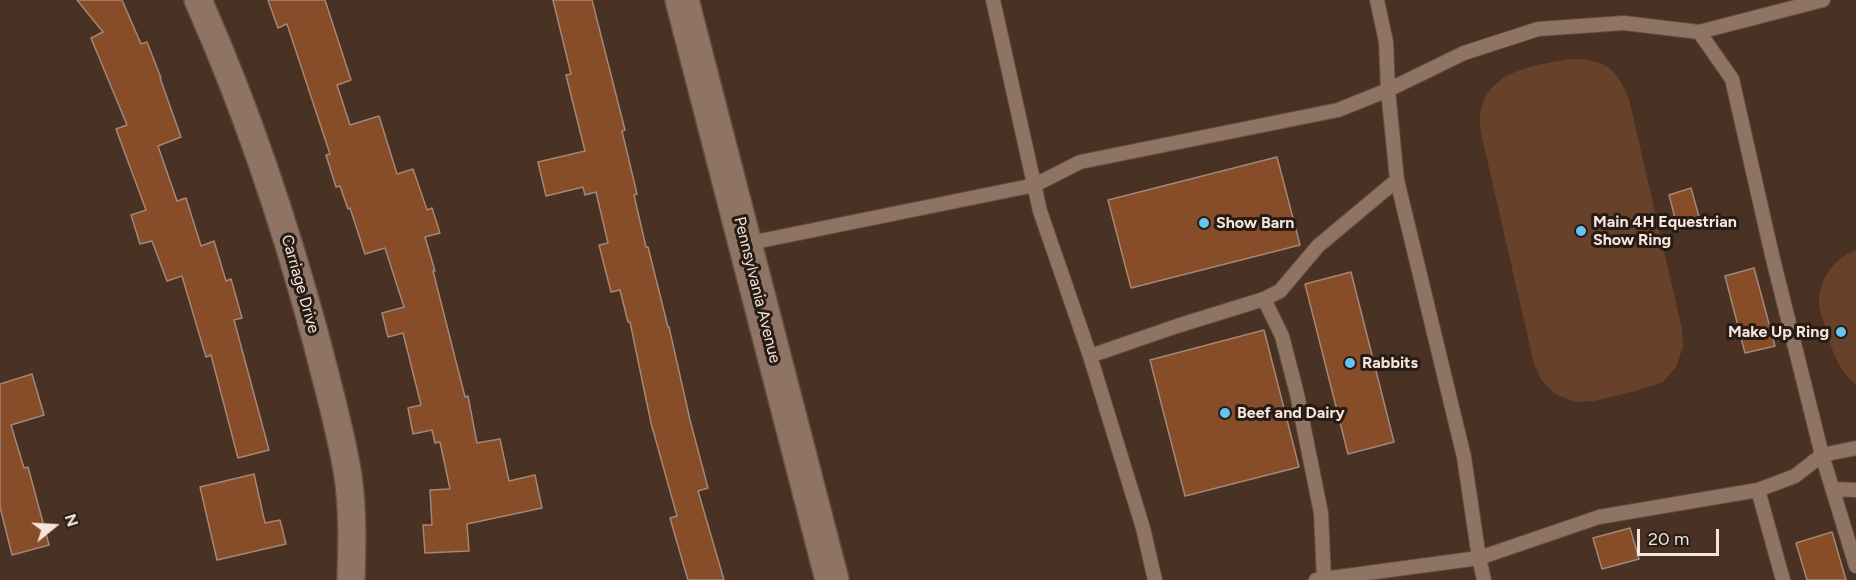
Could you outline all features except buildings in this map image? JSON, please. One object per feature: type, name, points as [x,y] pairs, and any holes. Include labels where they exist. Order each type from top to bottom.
[{"type":"street","name":"Carriage Drive","points":[[198,0],[242,108],[282,224],[338,425],[348,477],[352,522],[351,580]]},
{"type":"street","name":"Pennsylvania Avenue","points":[[682,0],[832,580]]},
{"type":"lane","points":[[993,0],[1040,211],[1090,356],[1143,528],[1155,580]]},
{"type":"lane","points":[[1377,0],[1386,42],[1388,90],[1397,180],[1464,457],[1484,580]]},
{"type":"lane","points":[[745,244],[1035,185],[1080,162],[1338,110],[1388,90],[1464,53],[1538,29],[1624,23],[1699,32],[1823,0]]},
{"type":"lane","points":[[1699,32],[1732,79],[1772,255],[1822,455],[1856,566]]},
{"type":"lane","points":[[1090,356],[1264,299],[1280,291],[1318,246],[1397,180]]},
{"type":"lane","points":[[1264,299],[1282,336],[1297,394],[1321,513],[1321,580],[1479,558],[1599,517],[1758,490],[1795,476],[1822,455],[1856,448]]},
{"type":"lane","points":[[1833,489],[1856,490]]},
{"type":"lane","points":[[1758,490],[1784,580]]},
{"type":"shaded area","name":"Main 4H Equestrian Show Ring","points":[[1567,59],[1590,60],[1607,66],[1619,78],[1629,99],[1682,329],[1683,347],[1676,367],[1663,382],[1594,401],[1575,402],[1555,394],[1542,381],[1534,364],[1480,121],[1486,96],[1504,78],[1527,68]]},
{"type":"shaded area","name":"Make Up Ring","points":[[1856,250],[1856,385],[1845,374],[1834,355],[1819,300],[1827,274],[1847,254]]},
{"type":"place","name":"Show Barn","points":[[1204,223]]},
{"type":"place","name":"Main 4H Equestrian Show Ring","points":[[1581,231]]},
{"type":"place","name":"Make Up Ring","points":[[1841,332]]},
{"type":"place","name":"Rabbits","points":[[1350,363]]},
{"type":"place","name":"Beef and Dairy","points":[[1225,413]]}]
